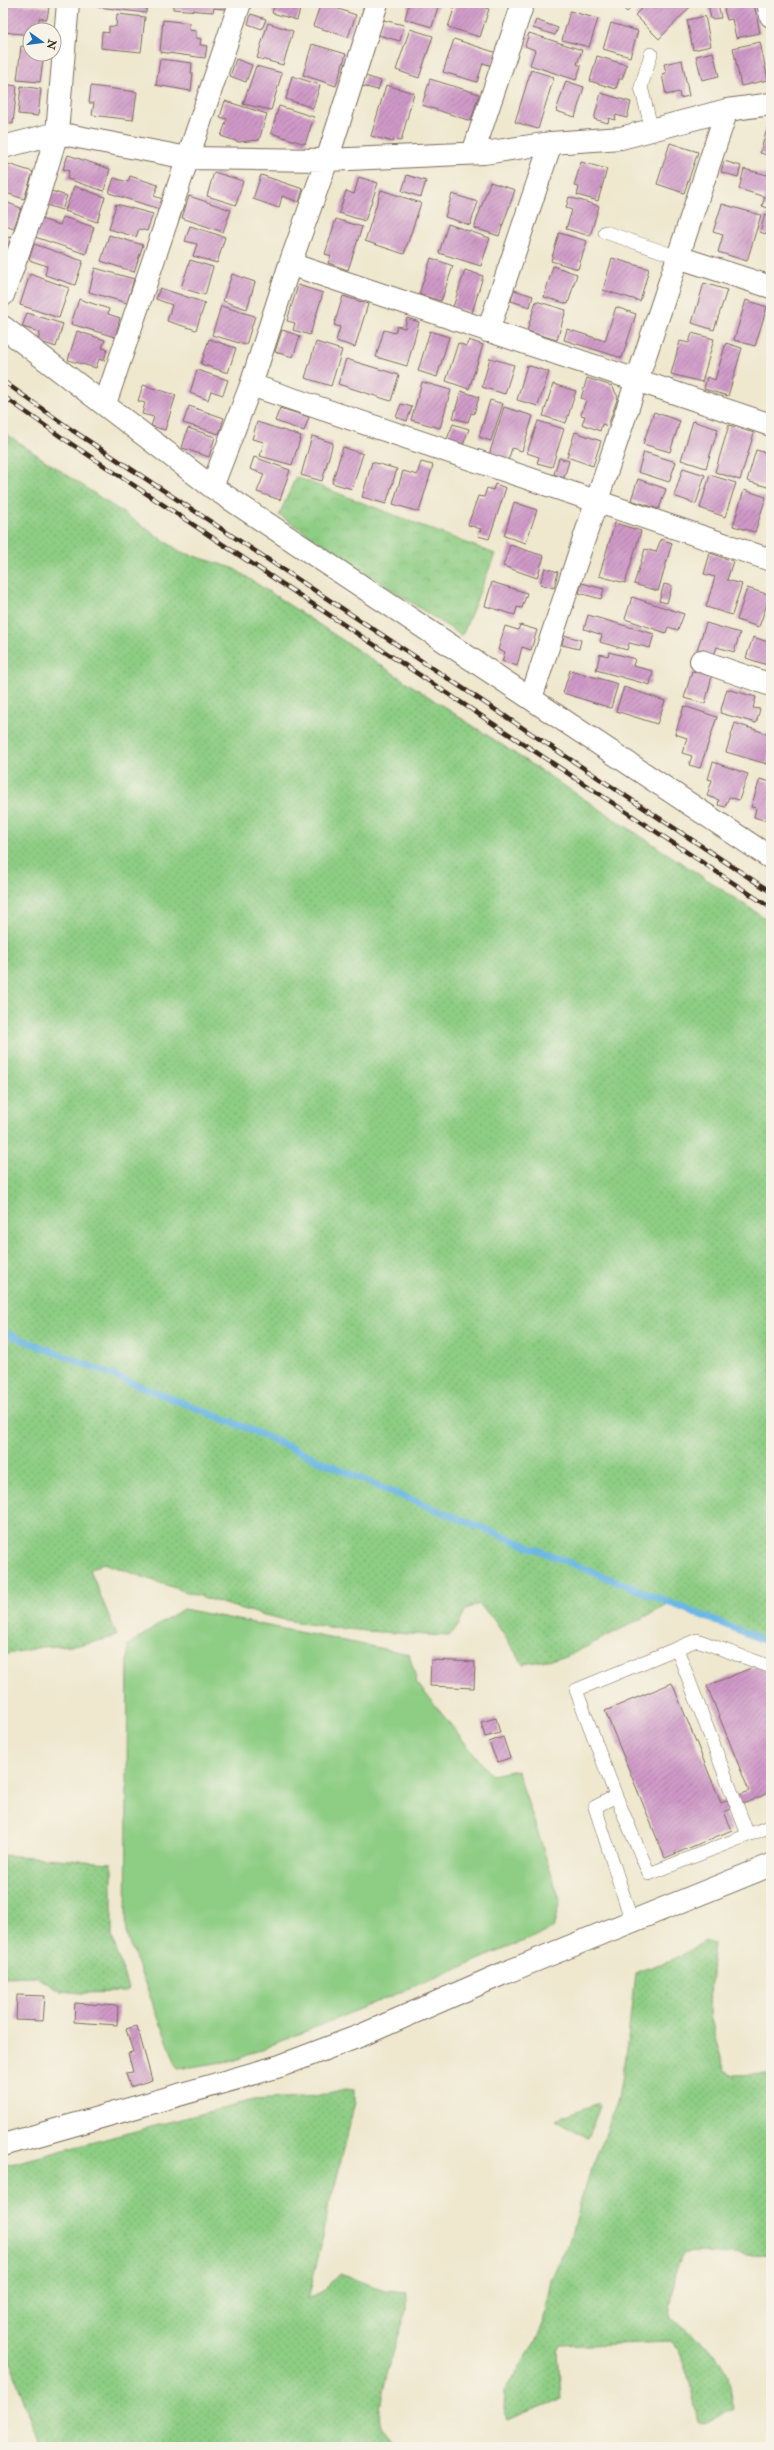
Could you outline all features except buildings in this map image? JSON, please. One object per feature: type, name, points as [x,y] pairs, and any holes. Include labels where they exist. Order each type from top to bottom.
[{"type":"street","points":[[3,295],[37,200],[57,133],[68,3]]},
{"type":"street","points":[[105,404],[240,3]]},
{"type":"street","points":[[212,487],[251,385],[290,264],[327,160],[377,3]]},
{"type":"street","points":[[473,153],[523,3]]},
{"type":"street","points":[[768,3],[771,16]]},
{"type":"street","points":[[3,147],[57,133],[188,158],[327,160],[473,153],[551,143],[621,138],[727,110],[771,104]]},
{"type":"street","points":[[531,698],[727,110]]},
{"type":"street","points":[[488,331],[551,143]]},
{"type":"street","points":[[678,256],[771,288]]},
{"type":"street","points":[[290,264],[771,425]]},
{"type":"street","points":[[3,327],[212,487],[771,858]]},
{"type":"street","points":[[251,385],[771,560]]},
{"type":"street","points":[[701,661],[771,684]]},
{"type":"street","points":[[3,2145],[280,2066],[362,2035],[771,1865]]},
{"type":"lane","points":[[651,54],[641,87],[652,130]]},
{"type":"lane","points":[[605,232],[678,256]]},
{"type":"lane","points":[[771,1667],[697,1640],[576,1690],[616,1796],[649,1874],[771,1826]]},
{"type":"lane","points":[[677,1649],[748,1835]]},
{"type":"lane","points":[[616,1796],[595,1807],[632,1922]]},
{"type":"green space","points":[[3,432],[181,552],[233,568],[771,922],[771,1642],[672,1603],[566,1657],[523,1664],[494,1620],[479,1604],[466,1609],[459,1625],[449,1636],[342,1629],[307,1624],[255,1613],[204,1598],[103,1563],[90,1570],[117,1636],[86,1644],[41,1647],[3,1655]]},
{"type":"green space","points":[[296,477],[495,554],[462,636],[279,515]]},
{"type":"green space","points":[[183,1609],[409,1654],[417,1683],[491,1775],[517,1770],[560,1900],[553,1929],[236,2060],[178,2069],[126,1934],[128,1645]]},
{"type":"green space","points":[[3,1855],[112,1863],[112,1936],[128,1989],[124,1992],[81,1993],[61,1991],[36,1976],[3,1977]]},
{"type":"green space","points":[[705,1941],[714,1944],[711,1969],[710,2016],[725,2068],[732,2075],[771,2074],[771,2255],[706,2252],[684,2253],[677,2265],[669,2317],[714,2353],[728,2377],[734,2408],[704,2424],[698,2422],[686,2369],[677,2349],[671,2342],[561,2346],[558,2351],[561,2399],[507,2420],[504,2410],[505,2390],[533,2346],[543,2324],[551,2279],[568,2245],[589,2172],[603,2141],[618,2099],[628,2038],[635,1973],[679,1957]]},
{"type":"green space","points":[[345,2089],[355,2090],[355,2102],[335,2186],[327,2209],[324,2233],[308,2299],[326,2288],[340,2274],[385,2290],[405,2292],[407,2298],[407,2310],[388,2370],[380,2417],[381,2426],[383,2429],[403,2447],[40,2447],[3,2341],[3,2166],[253,2100],[315,2096]]},
{"type":"green space","points":[[598,2103],[600,2107],[587,2138],[556,2119]]},
{"type":"waterway","points":[[3,1332],[244,1427],[382,1488],[771,1643]]},
{"type":"railway","points":[[3,381],[72,430],[771,892]]},
{"type":"railway","points":[[3,396],[64,439],[771,908]]}]
